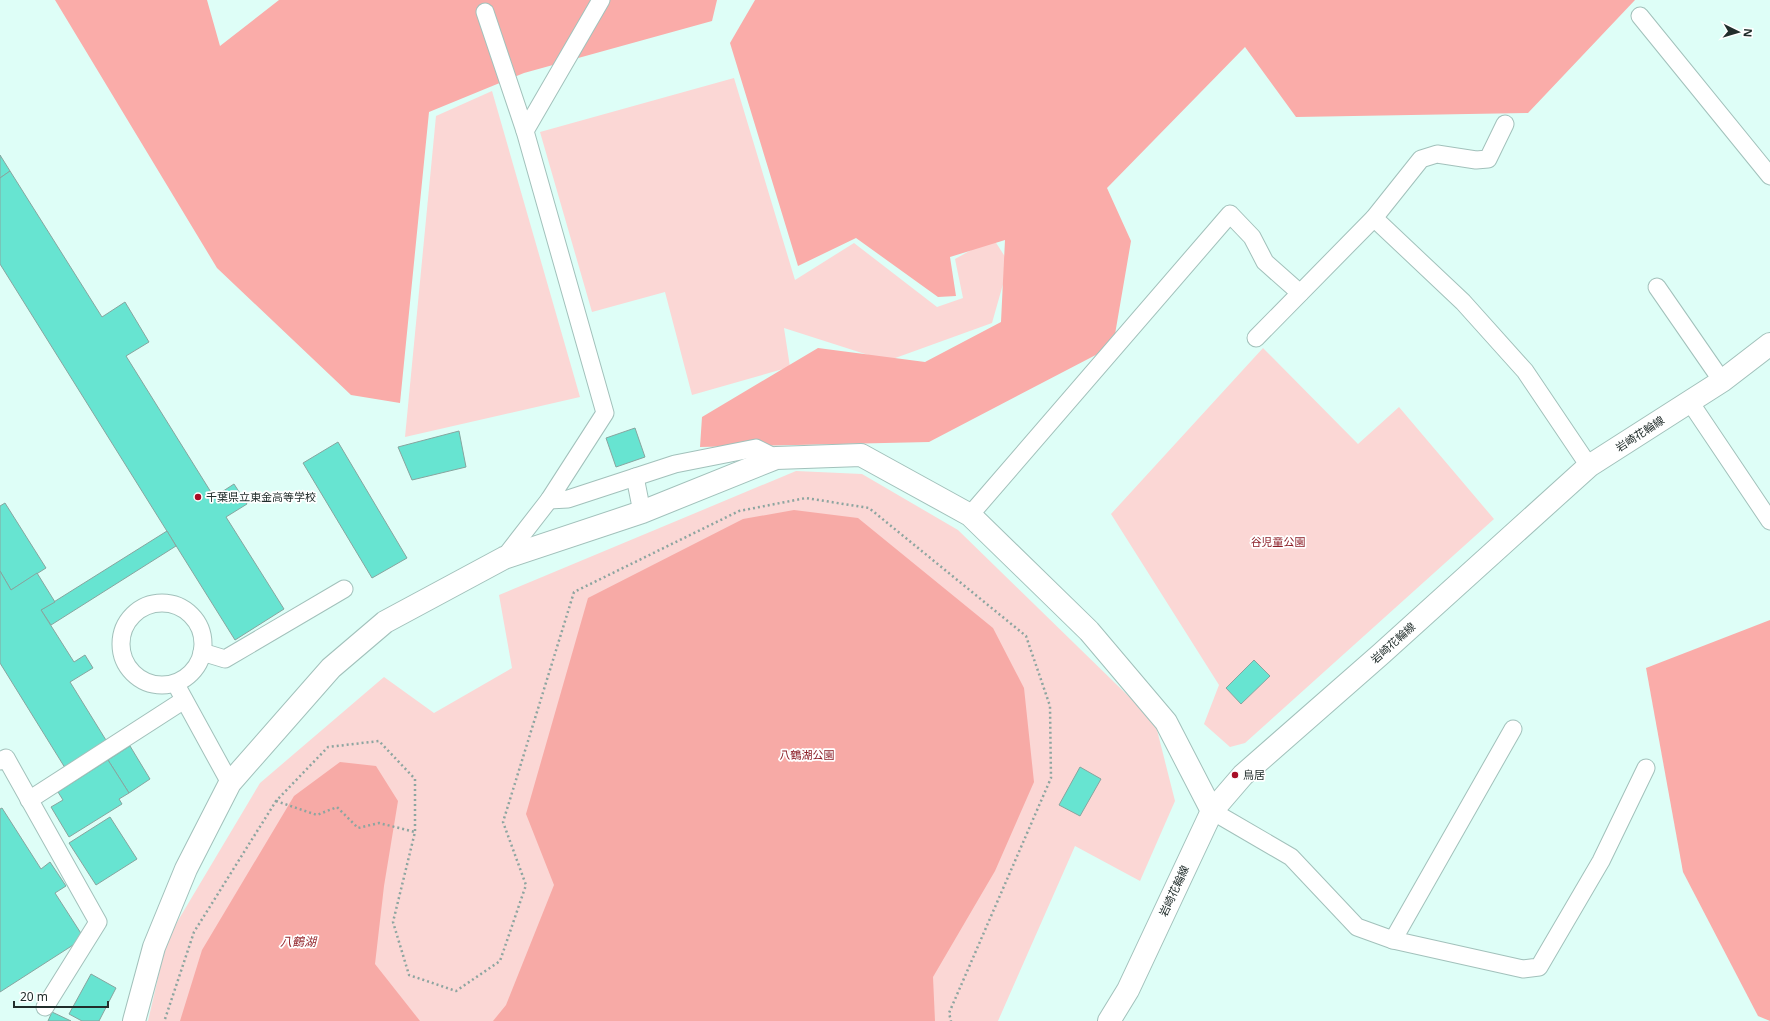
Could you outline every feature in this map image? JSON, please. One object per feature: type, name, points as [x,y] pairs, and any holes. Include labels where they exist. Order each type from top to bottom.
[{"type":"street","name":"岩崎花輪線","points":[[1108,1021],[1128,990],[1212,811],[1243,775],[1381,654],[1589,466],[1722,381],[1770,344]]},
{"type":"street","points":[[134,1021],[154,947],[183,876],[230,782],[332,668],[385,622],[504,558],[642,512],[776,458],[861,455],[970,515],[1089,631],[1166,722],[1212,811]]},
{"type":"lane","points":[[525,131],[601,0]]},
{"type":"lane","points":[[485,12],[525,131],[605,413],[549,500],[504,558]]},
{"type":"lane","points":[[1640,16],[1770,176]]},
{"type":"lane","points":[[1256,338],[1374,218],[1421,159],[1437,154],[1476,160],[1488,159],[1505,124]]},
{"type":"lane","points":[[970,515],[1230,214],[1252,237],[1265,262],[1300,293]]},
{"type":"lane","points":[[1374,218],[1463,302],[1525,371],[1589,466]]},
{"type":"lane","points":[[1657,287],[1722,381]]},
{"type":"lane","points":[[1690,402],[1770,522]]},
{"type":"lane","points":[[549,500],[568,499],[675,464],[756,448],[776,458]]},
{"type":"lane","points":[[635,477],[642,512]]},
{"type":"lane","points":[[202,652],[225,659],[344,589]]},
{"type":"lane","points":[[163,602],[177,605],[189,613],[198,624],[203,638],[202,652],[197,665],[187,676],[175,683],[161,685],[147,682],[134,674],[126,663],[121,650],[122,635],[127,622],[137,612],[149,605],[163,602]]},
{"type":"lane","points":[[175,683],[230,782]]},
{"type":"lane","points":[[29,800],[184,700]]},
{"type":"lane","points":[[1393,940],[1513,729]]},
{"type":"lane","points":[[0,761],[6,758],[98,922],[45,1007]]},
{"type":"lane","points":[[1212,811],[1291,856],[1357,927],[1393,940],[1523,969],[1539,967],[1601,861],[1646,768]]},
{"type":"path","points":[[164,1021],[194,932],[276,801],[328,747],[378,741],[415,779],[415,832],[393,922],[409,975],[456,991],[500,961],[526,886],[504,822],[574,592],[739,511],[806,498],[869,508],[1026,636],[1050,706],[1051,778],[949,1013],[951,1021]]},
{"type":"path","points":[[276,801],[316,815],[337,807],[358,828],[379,822],[415,832]]},
{"type":"green space","points":[[734,78],[795,280],[854,243],[937,307],[963,298],[955,259],[993,238],[1009,263],[992,323],[887,361],[784,328],[790,367],[692,395],[665,292],[592,312],[540,132]]},
{"type":"green space","points":[[492,91],[580,397],[405,437],[436,116]]},
{"type":"green space","name":"谷児童公園","points":[[1263,348],[1358,444],[1399,407],[1494,519],[1245,743],[1230,747],[1204,724],[1219,685],[1111,514]]},
{"type":"green space","name":"八鶴湖公園","points":[[796,471],[862,474],[958,530],[1155,722],[1175,801],[1140,881],[1075,846],[998,1021],[148,1021],[167,939],[260,783],[384,677],[434,713],[512,668],[499,595]]},
{"type":"shaded area","points":[[55,0],[207,0],[220,46],[279,0],[717,0],[712,21],[524,73],[429,112],[400,403],[351,395],[217,268]]},
{"type":"shaded area","points":[[755,0],[1635,0],[1528,113],[1296,117],[1245,47],[1107,188],[1131,241],[1113,346],[929,442],[700,447],[702,417],[818,348],[925,362],[1001,322],[1005,240],[950,257],[956,296],[938,297],[856,238],[798,266],[730,43]]},
{"type":"shaded area","points":[[1770,620],[1770,1021],[1758,1016],[1683,872],[1646,668]]},
{"type":"water","points":[[794,510],[858,518],[993,628],[1024,688],[1034,782],[995,871],[933,977],[935,1021],[493,1021],[506,1005],[554,885],[526,814],[588,598],[743,519]]},
{"type":"water","name":"八鶴湖","points":[[340,762],[376,766],[398,801],[384,886],[375,964],[420,1021],[180,1021],[202,950],[294,796]]},
{"type":"building","points":[[0,155],[10,171],[0,178]]},
{"type":"building","points":[[10,171],[102,317],[125,302],[149,342],[126,356],[214,497],[234,484],[247,504],[226,517],[284,609],[235,640],[0,264],[0,178]]},
{"type":"building","points":[[635,428],[645,457],[616,467],[606,438]]},
{"type":"building","points":[[459,431],[466,467],[412,480],[398,447]]},
{"type":"building","points":[[338,442],[407,558],[372,578],[303,463]]},
{"type":"building","points":[[5,503],[46,568],[11,590],[0,571],[0,506]]},
{"type":"building","points":[[167,531],[176,546],[51,625],[41,610]]},
{"type":"building","points":[[0,571],[11,590],[37,573],[55,602],[41,610],[74,662],[85,655],[93,668],[70,682],[109,745],[67,771],[0,663]]},
{"type":"building","points":[[1254,660],[1270,676],[1241,704],[1226,688]]},
{"type":"building","points":[[130,746],[150,779],[129,793],[108,760]]},
{"type":"building","points":[[108,760],[129,793],[119,799],[122,804],[69,837],[51,807],[63,800],[58,792]]},
{"type":"building","points":[[1080,767],[1101,779],[1080,816],[1059,805]]},
{"type":"building","points":[[2,808],[41,869],[50,862],[66,886],[55,893],[84,938],[0,992],[0,809]]},
{"type":"building","points":[[110,817],[137,859],[96,885],[69,843]]},
{"type":"building","points":[[91,974],[116,988],[99,1021],[82,1021],[69,1014]]},
{"type":"building","points":[[52,1012],[71,1021],[48,1021]]},
{"type":"place","name":"千葉県立東金高等学校","points":[[198,497]]},
{"type":"place","name":"鳥居","points":[[1235,775]]}]
